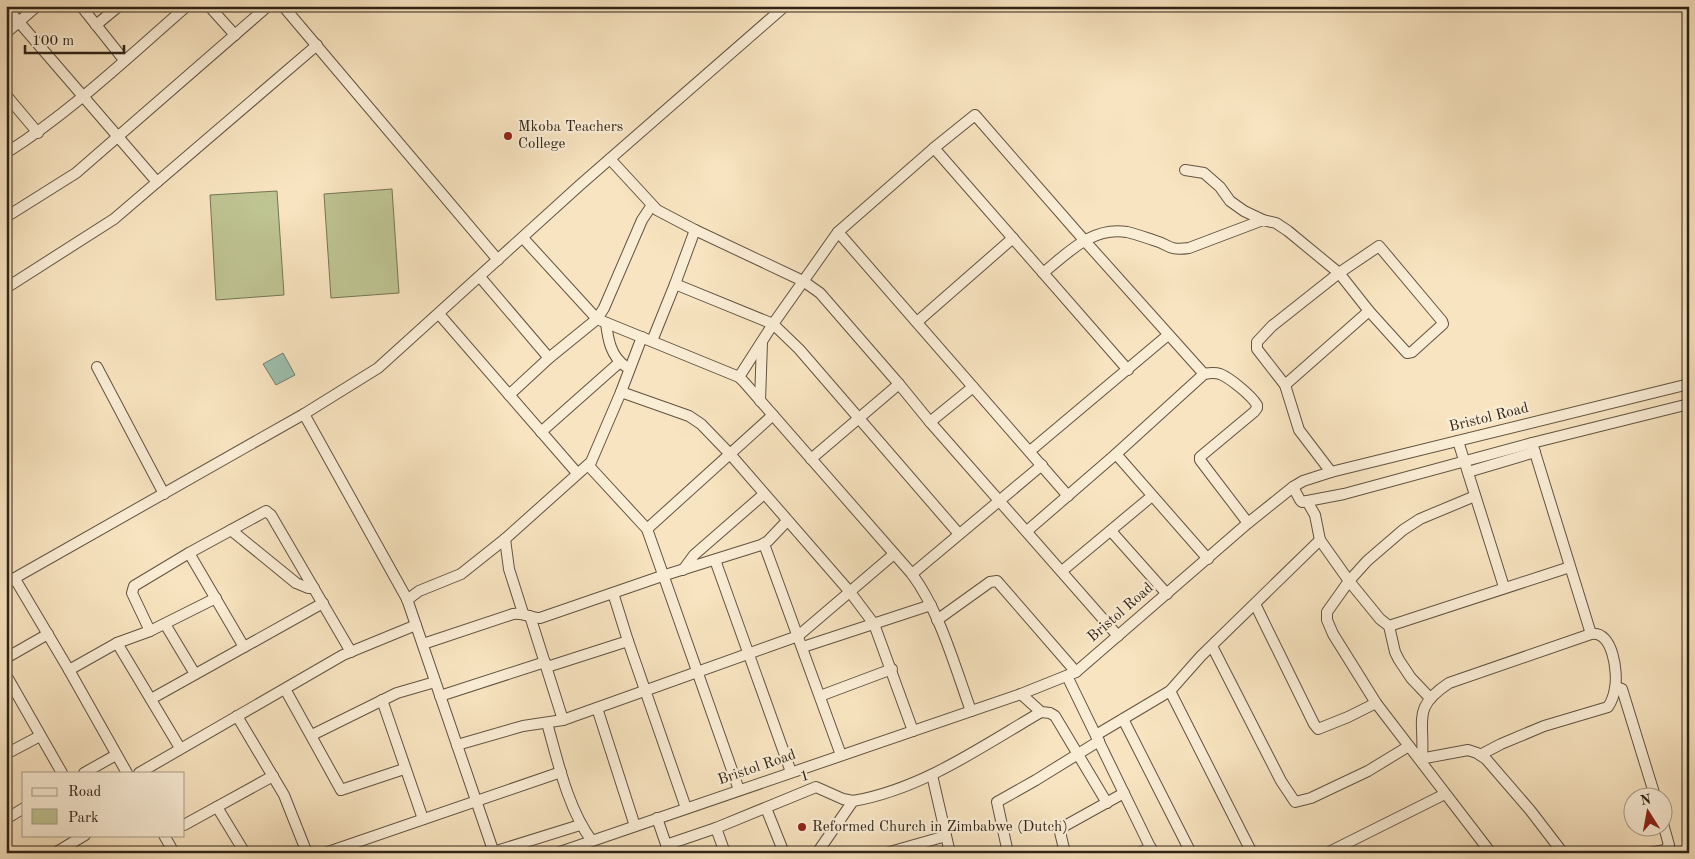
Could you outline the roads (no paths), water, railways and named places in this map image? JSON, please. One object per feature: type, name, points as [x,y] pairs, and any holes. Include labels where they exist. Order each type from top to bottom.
[{"type":"street","points":[[6,34],[37,6]]},
{"type":"street","points":[[81,6],[124,60]]},
{"type":"street","points":[[96,25],[119,6]]},
{"type":"street","points":[[6,153],[38,133],[83,97],[187,6]]},
{"type":"street","points":[[209,6],[235,35]]},
{"type":"street","points":[[6,217],[70,177],[268,6]]},
{"type":"street","points":[[283,6],[498,260]]},
{"type":"street","points":[[125,772],[48,634],[10,581],[304,414],[378,368],[610,159],[786,6]]},
{"type":"street","points":[[6,7],[157,182]]},
{"type":"street","points":[[6,288],[110,222],[317,45]]},
{"type":"street","points":[[8,101],[38,133]]},
{"type":"street","points":[[739,377],[803,280],[838,232],[973,116],[977,116],[1084,240],[1204,374]]},
{"type":"street","points":[[934,148],[1128,370]]},
{"type":"street","points":[[610,159],[657,210],[695,230],[803,280],[817,290],[1118,636]]},
{"type":"street","points":[[1185,170],[1204,173],[1220,187],[1230,201],[1244,211],[1263,220],[1276,223],[1288,230],[1339,273],[1406,353],[1412,352],[1443,324],[1442,321],[1381,247],[1376,247],[1339,273],[1263,334],[1257,342],[1257,349],[1285,385],[1299,430],[1331,472]]},
{"type":"street","points":[[629,369],[620,362],[609,344],[602,321],[604,308],[642,220],[652,205]]},
{"type":"street","points":[[1043,273],[1084,240],[1098,233],[1126,232],[1161,242],[1170,248],[1178,250],[1196,246],[1263,220]]},
{"type":"street","points":[[407,600],[419,591],[461,574],[505,539],[588,465],[596,451],[629,369],[647,339],[675,284],[695,230]]},
{"type":"street","points":[[838,232],[1068,496]]},
{"type":"street","points":[[522,238],[602,321],[739,377],[924,590],[938,620],[971,711]]},
{"type":"street","points":[[917,322],[1013,238]]},
{"type":"street","points":[[480,276],[549,358]]},
{"type":"street","points":[[675,284],[773,324],[799,349],[959,534]]},
{"type":"street","points":[[1285,385],[1369,311]]},
{"type":"street","points":[[439,314],[577,473]]},
{"type":"street","points":[[509,394],[549,358],[602,321]]},
{"type":"street","points":[[1030,451],[1128,370],[1168,334]]},
{"type":"street","points":[[760,400],[762,342]]},
{"type":"street","points":[[541,432],[620,362]]},
{"type":"street","points":[[97,367],[164,494]]},
{"type":"street","points":[[1027,531],[1204,374],[1210,372],[1222,375],[1236,385],[1257,405],[1254,412],[1200,457],[1200,460],[1248,524]]},
{"type":"street","points":[[811,459],[899,384]]},
{"type":"street","name":"Bristol Road","points":[[557,853],[1021,694],[1071,674],[1248,524],[1303,481],[1331,472],[1689,384]]},
{"type":"street","points":[[930,422],[973,388]]},
{"type":"street","points":[[621,392],[694,419],[701,424],[730,454],[850,592],[868,613],[874,624],[913,731]]},
{"type":"street","points":[[1468,472],[1533,448],[1689,404]]},
{"type":"street","points":[[304,414],[407,600],[493,852],[580,825]]},
{"type":"street","points":[[647,528],[773,415]]},
{"type":"street","points":[[1458,441],[1504,587]]},
{"type":"street","points":[[1293,487],[1300,500],[1307,501],[1382,484],[1465,460],[1533,448]]},
{"type":"street","points":[[1533,448],[1592,634]]},
{"type":"street","points":[[1116,454],[1208,559]]},
{"type":"street","points":[[912,574],[1042,464]]},
{"type":"street","points":[[588,465],[647,528],[662,576],[739,790]]},
{"type":"street","points":[[683,570],[694,555],[764,494]]},
{"type":"street","points":[[1062,571],[1152,496]]},
{"type":"street","points":[[1475,496],[1420,519],[1403,530],[1349,581],[1327,612],[1327,620],[1333,634],[1376,703],[1409,746],[1421,758],[1445,794],[1491,853]]},
{"type":"street","points":[[1307,501],[1315,515],[1320,540],[1349,581],[1380,619],[1389,626],[1395,652],[1399,660],[1411,678],[1430,698]]},
{"type":"street","points":[[150,630],[132,593],[132,588],[230,530],[263,512],[268,512],[350,652]]},
{"type":"street","points":[[423,644],[513,614],[540,618],[613,592],[764,544],[787,521]]},
{"type":"street","points":[[230,530],[296,582],[308,588],[314,588]]},
{"type":"street","points":[[1111,531],[1167,594]]},
{"type":"street","points":[[505,539],[509,568],[546,664],[563,720]]},
{"type":"street","points":[[1008,853],[996,802],[1077,755],[1123,719],[1170,691],[1212,646],[1320,540]]},
{"type":"street","points":[[764,544],[841,755]]},
{"type":"street","points":[[189,553],[244,647]]},
{"type":"street","points":[[457,746],[523,726],[547,724],[563,720],[798,636],[894,554]]},
{"type":"street","points":[[715,560],[791,772]]},
{"type":"street","points":[[1389,626],[1570,567]]},
{"type":"street","points":[[938,620],[990,582],[997,581],[1071,674],[1098,738],[1152,851],[1138,853]]},
{"type":"street","points":[[613,592],[686,808]]},
{"type":"street","points":[[69,670],[117,643],[165,624],[216,598]]},
{"type":"street","points":[[151,699],[323,603]]},
{"type":"street","points":[[1255,604],[1318,729],[1376,703]]},
{"type":"street","points":[[803,647],[931,605]]},
{"type":"street","points":[[165,624],[196,674]]},
{"type":"street","points":[[141,772],[350,652],[416,625]]},
{"type":"street","points":[[6,658],[48,634]]},
{"type":"street","points":[[1421,758],[1422,714],[1426,702],[1440,689],[1457,679],[1592,634],[1600,634],[1607,639],[1614,663],[1616,687],[1613,699],[1608,707],[1529,732],[1480,756]]},
{"type":"street","points":[[440,696],[628,641]]},
{"type":"street","points":[[117,643],[180,748]]},
{"type":"street","points":[[1212,646],[1277,775],[1295,802],[1311,798],[1368,771],[1409,746]]},
{"type":"street","points":[[820,696],[892,670]]},
{"type":"street","points":[[6,675],[61,772]]},
{"type":"street","points":[[312,735],[401,691],[435,682]]},
{"type":"street","points":[[1616,687],[1622,689],[1652,786]]},
{"type":"street","points":[[285,689],[341,790],[404,769]]},
{"type":"street","points":[[1170,691],[1252,853]]},
{"type":"street","points":[[1021,694],[1041,712],[1055,716],[1107,803]]},
{"type":"street","points":[[382,700],[423,820]]},
{"type":"street","points":[[597,708],[635,826]]},
{"type":"street","points":[[817,853],[853,801],[901,789],[932,775],[1041,712]]},
{"type":"street","points":[[237,716],[287,802],[307,853]]},
{"type":"street","points":[[1123,719],[1191,853]]},
{"type":"street","points":[[547,724],[561,772],[580,825],[592,841]]},
{"type":"street","points":[[6,754],[40,736]]},
{"type":"street","points":[[1421,758],[1465,750],[1477,753],[1486,759],[1524,803],[1563,853]]},
{"type":"street","points":[[86,772],[116,756]]},
{"type":"street","points":[[325,853],[561,772]]},
{"type":"street","points":[[932,775],[950,853]]},
{"type":"street","points":[[185,825],[272,776]]},
{"type":"street","name":"1","points":[[667,849],[816,788],[853,801]]},
{"type":"street","points":[[1065,853],[1060,835],[1061,828],[1124,793]]},
{"type":"street","points":[[1327,853],[1445,794]]},
{"type":"street","points":[[216,807],[245,853]]},
{"type":"street","points":[[766,808],[784,853]]},
{"type":"street","points":[[6,818],[22,809]]},
{"type":"street","points":[[657,818],[667,849]]},
{"type":"street","points":[[716,828],[725,853]]},
{"type":"street","points":[[55,853],[83,836]]},
{"type":"street","points":[[165,836],[174,853]]},
{"type":"street","points":[[886,853],[946,836]]},
{"type":"street","points":[[1650,853],[1665,851],[1670,842],[1668,836]]},
{"type":"place","name":"Mkoba Teachers College","points":[[508,136]]},
{"type":"place","name":"Reformed Church in Zimbabwe (Dutch)","points":[[802,827]]}]
